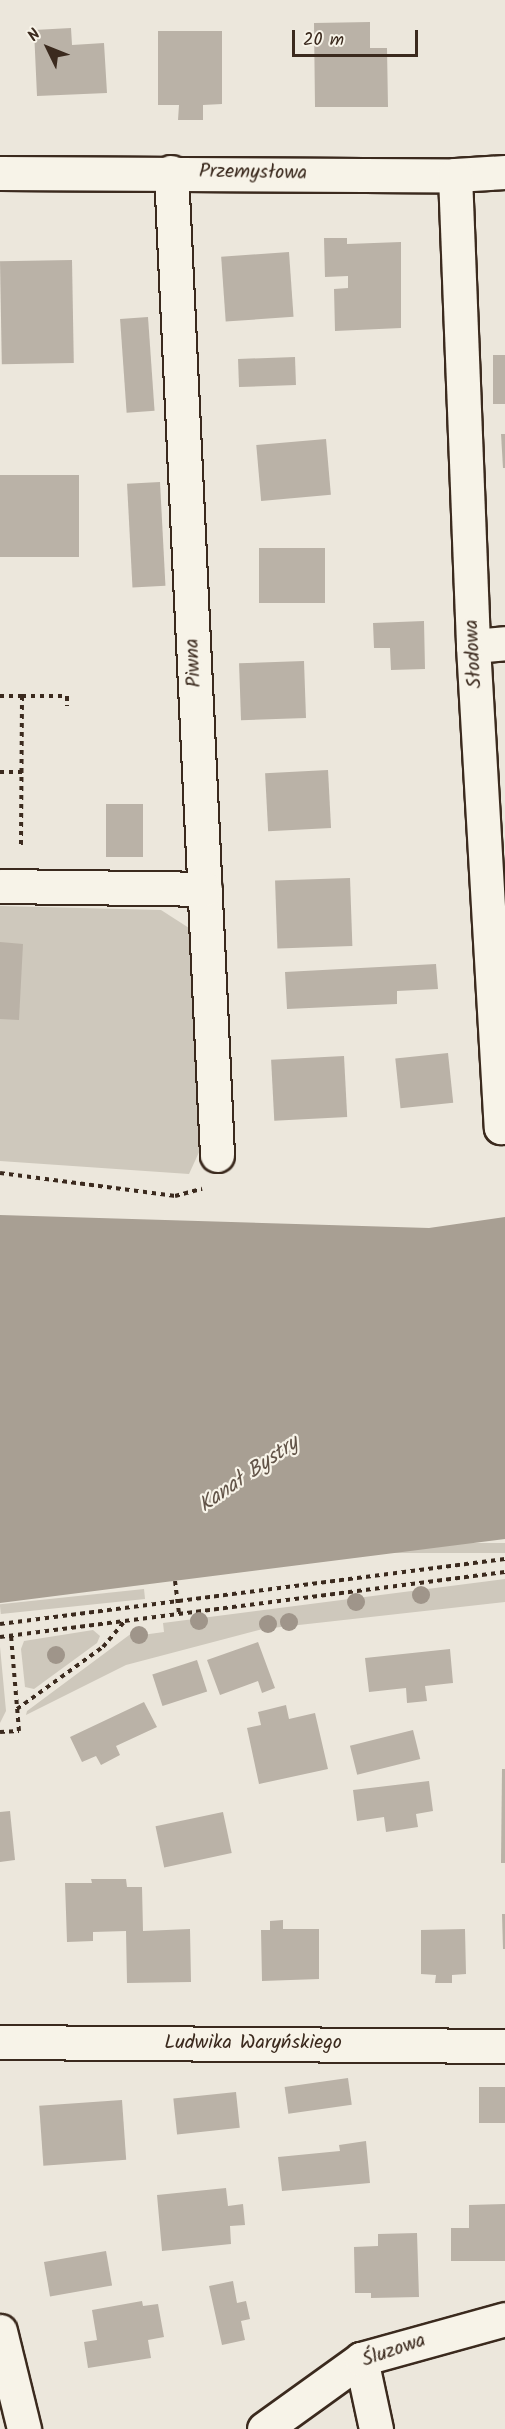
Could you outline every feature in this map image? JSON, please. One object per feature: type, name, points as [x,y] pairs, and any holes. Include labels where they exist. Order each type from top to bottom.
[{"type":"street","name":"Piwna","points":[[171,172],[217,1155]]},
{"type":"street","name":"Przemysłowa","points":[[0,173],[455,175],[505,172]]},
{"type":"street","name":"Słodowa","points":[[455,175],[473,646],[501,1127],[505,1127]]},
{"type":"street","points":[[473,646],[505,643]]},
{"type":"street","points":[[11,887],[205,889]]},
{"type":"street","name":"Ludwika Waryńskiego","points":[[0,2042],[505,2046]]},
{"type":"street","name":"Śluzowa","points":[[264,2429],[361,2359],[505,2319]]},
{"type":"street","points":[[0,2331],[24,2429]]},
{"type":"street","points":[[361,2359],[376,2429]]},
{"type":"path","points":[[0,696],[67,696],[67,706]]},
{"type":"path","points":[[11,887],[22,772],[22,696]]},
{"type":"path","points":[[0,772],[22,772]]},
{"type":"path","points":[[0,1173],[175,1196],[197,1193],[213,1180],[217,1155]]},
{"type":"path","points":[[0,1624],[505,1559]]},
{"type":"path","points":[[0,1637],[505,1572]]},
{"type":"path","points":[[174,1581],[178,1614]]},
{"type":"path","points":[[17,1709],[104,1647],[125,1620]]},
{"type":"path","points":[[0,1732],[19,1731],[12,1635]]},
{"type":"shaded area","points":[[0,906],[161,910],[189,928],[200,1150],[189,1174],[0,1161]]},
{"type":"shaded area","points":[[206,1543],[505,1543],[505,1553],[206,1553]]},
{"type":"shaded area","points":[[505,1579],[505,1602],[263,1629],[126,1665],[26,1715],[27,1711],[140,1627],[142,1635],[164,1632],[163,1623]]},
{"type":"shaded area","points":[[144,1589],[145,1599],[1,1614],[0,1604]]},
{"type":"shaded area","points":[[93,1630],[100,1636],[97,1643],[34,1689],[25,1687],[21,1649],[24,1641]]},
{"type":"shaded area","points":[[0,1647],[6,1711],[0,1723]]},
{"type":"water","name":"Kanał Bystry","points":[[0,1215],[429,1228],[505,1217],[505,1539],[0,1603]]},
{"type":"building","points":[[370,22],[370,48],[387,48],[388,107],[315,107],[314,23]]},
{"type":"building","points":[[71,28],[72,45],[104,43],[107,93],[37,96],[34,30]]},
{"type":"building","points":[[158,31],[222,31],[222,104],[203,105],[203,120],[178,120],[179,105],[158,105]]},
{"type":"building","points":[[324,238],[347,238],[347,244],[401,242],[401,328],[335,331],[334,289],[348,288],[348,276],[325,277]]},
{"type":"building","points":[[289,252],[294,317],[226,322],[221,257]]},
{"type":"building","points":[[72,260],[74,363],[2,364],[0,261]]},
{"type":"building","points":[[148,317],[155,411],[127,413],[120,319]]},
{"type":"building","points":[[493,355],[505,355],[505,404],[493,404]]},
{"type":"building","points":[[295,357],[296,385],[239,387],[238,359]]},
{"type":"building","points":[[501,434],[505,434],[505,468],[503,468]]},
{"type":"building","points":[[326,439],[331,495],[261,501],[256,445]]},
{"type":"building","points":[[0,475],[79,475],[79,557],[0,557]]},
{"type":"building","points":[[160,482],[165,586],[132,588],[127,484]]},
{"type":"building","points":[[259,548],[325,548],[325,603],[259,603]]},
{"type":"building","points":[[424,621],[425,669],[391,670],[390,648],[374,648],[373,623]]},
{"type":"building","points":[[304,661],[306,718],[241,720],[239,663]]},
{"type":"building","points":[[328,770],[331,828],[268,831],[265,773]]},
{"type":"building","points":[[106,804],[143,804],[143,857],[106,857]]},
{"type":"building","points":[[350,878],[352,946],[277,949],[275,881]]},
{"type":"building","points":[[0,942],[23,944],[19,1020],[0,1019]]},
{"type":"building","points":[[436,964],[438,989],[397,991],[397,1004],[287,1009],[285,972]]},
{"type":"building","points":[[448,1053],[453,1103],[401,1108],[395,1059]]},
{"type":"building","points":[[344,1056],[347,1117],[274,1121],[271,1060]]},
{"type":"building","points":[[258,1642],[275,1688],[262,1693],[258,1681],[220,1695],[207,1660]]},
{"type":"building","points":[[450,1649],[453,1683],[425,1686],[427,1701],[407,1703],[406,1688],[369,1692],[365,1658]]},
{"type":"building","points":[[197,1660],[207,1691],[162,1706],[152,1675]]},
{"type":"building","points":[[144,1702],[157,1727],[116,1746],[120,1755],[101,1765],[96,1756],[82,1762],[70,1737]]},
{"type":"building","points":[[286,1705],[289,1719],[315,1713],[328,1769],[259,1784],[247,1728],[261,1725],[258,1712]]},
{"type":"building","points":[[413,1730],[420,1759],[357,1775],[350,1746]]},
{"type":"building","points":[[502,1769],[505,1769],[505,1863],[501,1863]]},
{"type":"building","points":[[429,1781],[433,1811],[416,1814],[418,1827],[386,1832],[384,1817],[357,1821],[353,1790]]},
{"type":"building","points":[[10,1811],[15,1860],[0,1862],[0,1812]]},
{"type":"building","points":[[223,1812],[232,1853],[164,1867],[156,1826]]},
{"type":"building","points":[[91,1879],[126,1879],[127,1887],[142,1887],[143,1931],[190,1929],[191,1982],[127,1983],[126,1931],[93,1932],[93,1941],[67,1942],[65,1883],[92,1883]]},
{"type":"building","points":[[502,1914],[505,1914],[505,1949],[503,1949]]},
{"type":"building","points":[[283,1920],[283,1929],[319,1929],[319,1979],[262,1981],[261,1930],[270,1930],[270,1921]]},
{"type":"building","points":[[465,1929],[466,1974],[452,1975],[452,1983],[435,1983],[436,1975],[421,1974],[421,1930]]},
{"type":"building","points":[[348,2078],[352,2105],[288,2114],[285,2087]]},
{"type":"building","points":[[479,2087],[505,2087],[505,2123],[479,2123]]},
{"type":"building","points":[[236,2092],[240,2128],[177,2134],[173,2099]]},
{"type":"building","points":[[122,2100],[126,2160],[43,2166],[39,2106]]},
{"type":"building","points":[[366,2141],[370,2183],[282,2191],[278,2157],[340,2151],[339,2145]]},
{"type":"building","points":[[226,2188],[228,2206],[243,2204],[245,2225],[230,2226],[231,2244],[162,2251],[157,2195]]},
{"type":"building","points":[[505,2204],[505,2261],[451,2261],[451,2228],[469,2228],[469,2205]]},
{"type":"building","points":[[417,2233],[419,2297],[371,2298],[371,2293],[355,2293],[354,2247],[378,2246],[378,2234]]},
{"type":"building","points":[[106,2251],[112,2285],[50,2296],[44,2262]]},
{"type":"building","points":[[233,2281],[237,2303],[246,2301],[250,2319],[241,2321],[245,2340],[222,2345],[209,2286]]},
{"type":"building","points":[[142,2301],[143,2306],[158,2304],[164,2337],[148,2340],[151,2358],[88,2368],[84,2342],[97,2340],[92,2310]]}]
